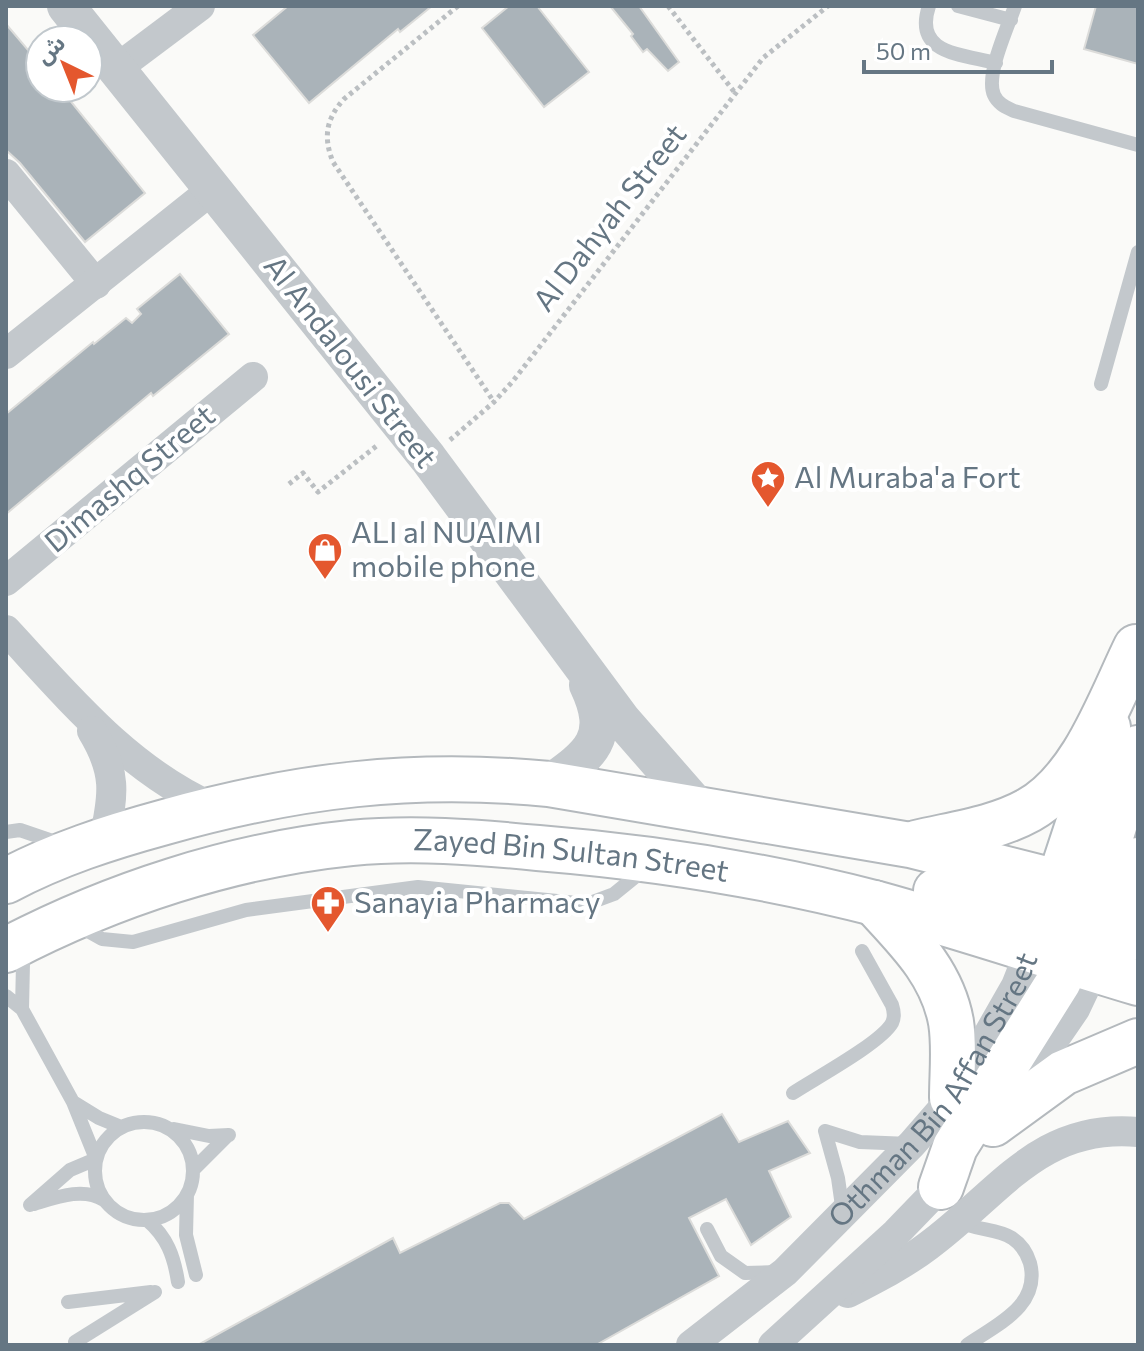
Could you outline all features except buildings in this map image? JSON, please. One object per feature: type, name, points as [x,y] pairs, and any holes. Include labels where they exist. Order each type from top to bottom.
[{"type":"highway","points":[[910,845],[996,824],[1030,810],[1053,791],[1074,768],[1090,743],[1137,643]]},
{"type":"highway","points":[[950,1204],[955,1147],[1050,999],[1086,924],[1138,748]]},
{"type":"highway","name":"Zayed Bin Sultan Street","points":[[6,881],[90,844],[214,808],[300,790],[391,780],[549,784],[910,845],[1086,924],[1138,983]]},
{"type":"highway","name":"Zayed Bin Sultan Street","points":[[17,944],[70,920],[176,880],[226,865],[349,843],[400,840],[477,842],[654,862],[743,876],[874,903],[1086,924]]},
{"type":"highway","points":[[743,876],[787,863],[812,861],[1086,924]]},
{"type":"highway","points":[[874,903],[937,977],[951,1023],[952,1098]]},
{"type":"highway","points":[[993,1124],[1063,1073],[1138,1041]]},
{"type":"main road","name":"Othman Bin Affan Street","points":[[1086,924],[1137,643]]},
{"type":"main road","name":"Othman Bin Affan Street","points":[[1086,924],[1138,859]]},
{"type":"street","name":"Al Andalousi Street","points":[[66,6],[428,458],[664,772],[698,807]]},
{"type":"street","points":[[116,69],[200,6]]},
{"type":"street","points":[[6,174],[96,284]]},
{"type":"street","points":[[6,354],[213,189]]},
{"type":"street","name":"Dimashq Street","points":[[6,581],[253,377]]},
{"type":"street","points":[[6,630],[81,712],[132,758],[173,789],[214,808]]},
{"type":"street","name":"Al Andalousi Street","points":[[549,784],[577,764],[596,743],[600,725],[595,700],[577,660]]},
{"type":"street","points":[[81,712],[101,746],[112,777],[113,798],[90,844]]},
{"type":"street","name":"Othman Bin Affan Street","points":[[691,1345],[785,1272],[912,1144],[952,1098],[1016,986],[1086,924]]},
{"type":"street","name":"Othman Bin Affan Street","points":[[773,1345],[950,1204],[993,1124],[1075,1009],[1086,924]]},
{"type":"street","points":[[950,1204],[1008,1177],[1039,1154],[1067,1139],[1092,1133],[1138,1132]]},
{"type":"lane","points":[[929,6],[924,30],[935,45],[996,63]]},
{"type":"lane","points":[[958,6],[1013,13],[992,81],[994,94],[1002,106],[1138,145]]},
{"type":"lane","points":[[1101,384],[1138,252]]},
{"type":"lane","points":[[6,832],[20,830],[90,844]]},
{"type":"lane","points":[[17,944],[23,963],[22,1009]]},
{"type":"lane","points":[[793,1093],[878,1038],[892,1023],[895,1014],[892,1005],[862,951]]},
{"type":"lane","points":[[6,996],[22,1009],[73,1102],[96,1159]]},
{"type":"lane","points":[[73,1102],[121,1127]]},
{"type":"lane","points":[[104,1200],[97,1187],[96,1159],[105,1140],[121,1127],[136,1122],[152,1122],[199,1135],[229,1135],[194,1169],[187,1194],[186,1235],[196,1275]]},
{"type":"lane","points":[[167,1127],[186,1144],[194,1169]]},
{"type":"lane","points":[[843,1215],[838,1178],[825,1131],[860,1142],[912,1144]]},
{"type":"lane","points":[[96,1159],[70,1170],[30,1205],[72,1194],[93,1193],[116,1211],[130,1218],[147,1220],[170,1212],[187,1194]]},
{"type":"lane","points":[[950,1204],[980,1230],[999,1231],[1016,1240],[1028,1255],[1033,1274],[1030,1293],[1019,1309],[967,1345]]},
{"type":"lane","points":[[147,1220],[161,1232],[170,1248],[178,1282]]},
{"type":"lane","points":[[707,1229],[721,1256],[745,1273],[785,1272]]},
{"type":"lane","points":[[68,1302],[155,1292],[75,1342]]},
{"type":"path","points":[[458,6],[344,99],[332,112],[326,129],[326,146],[333,162],[494,402]]},
{"type":"path","points":[[668,6],[735,93]]},
{"type":"path","name":"Al Dahyah Street","points":[[428,458],[494,402],[763,58],[828,6]]},
{"type":"path","points":[[289,484],[303,473],[318,492],[402,426]]},
{"type":"place","name":"Al Muraba'a Fort","points":[[768,509]]},
{"type":"place","name":"ALI al NUAIMI mobile phone","points":[[325,581]]},
{"type":"place","name":"Sanayia Pharmacy","points":[[328,934]]}]
